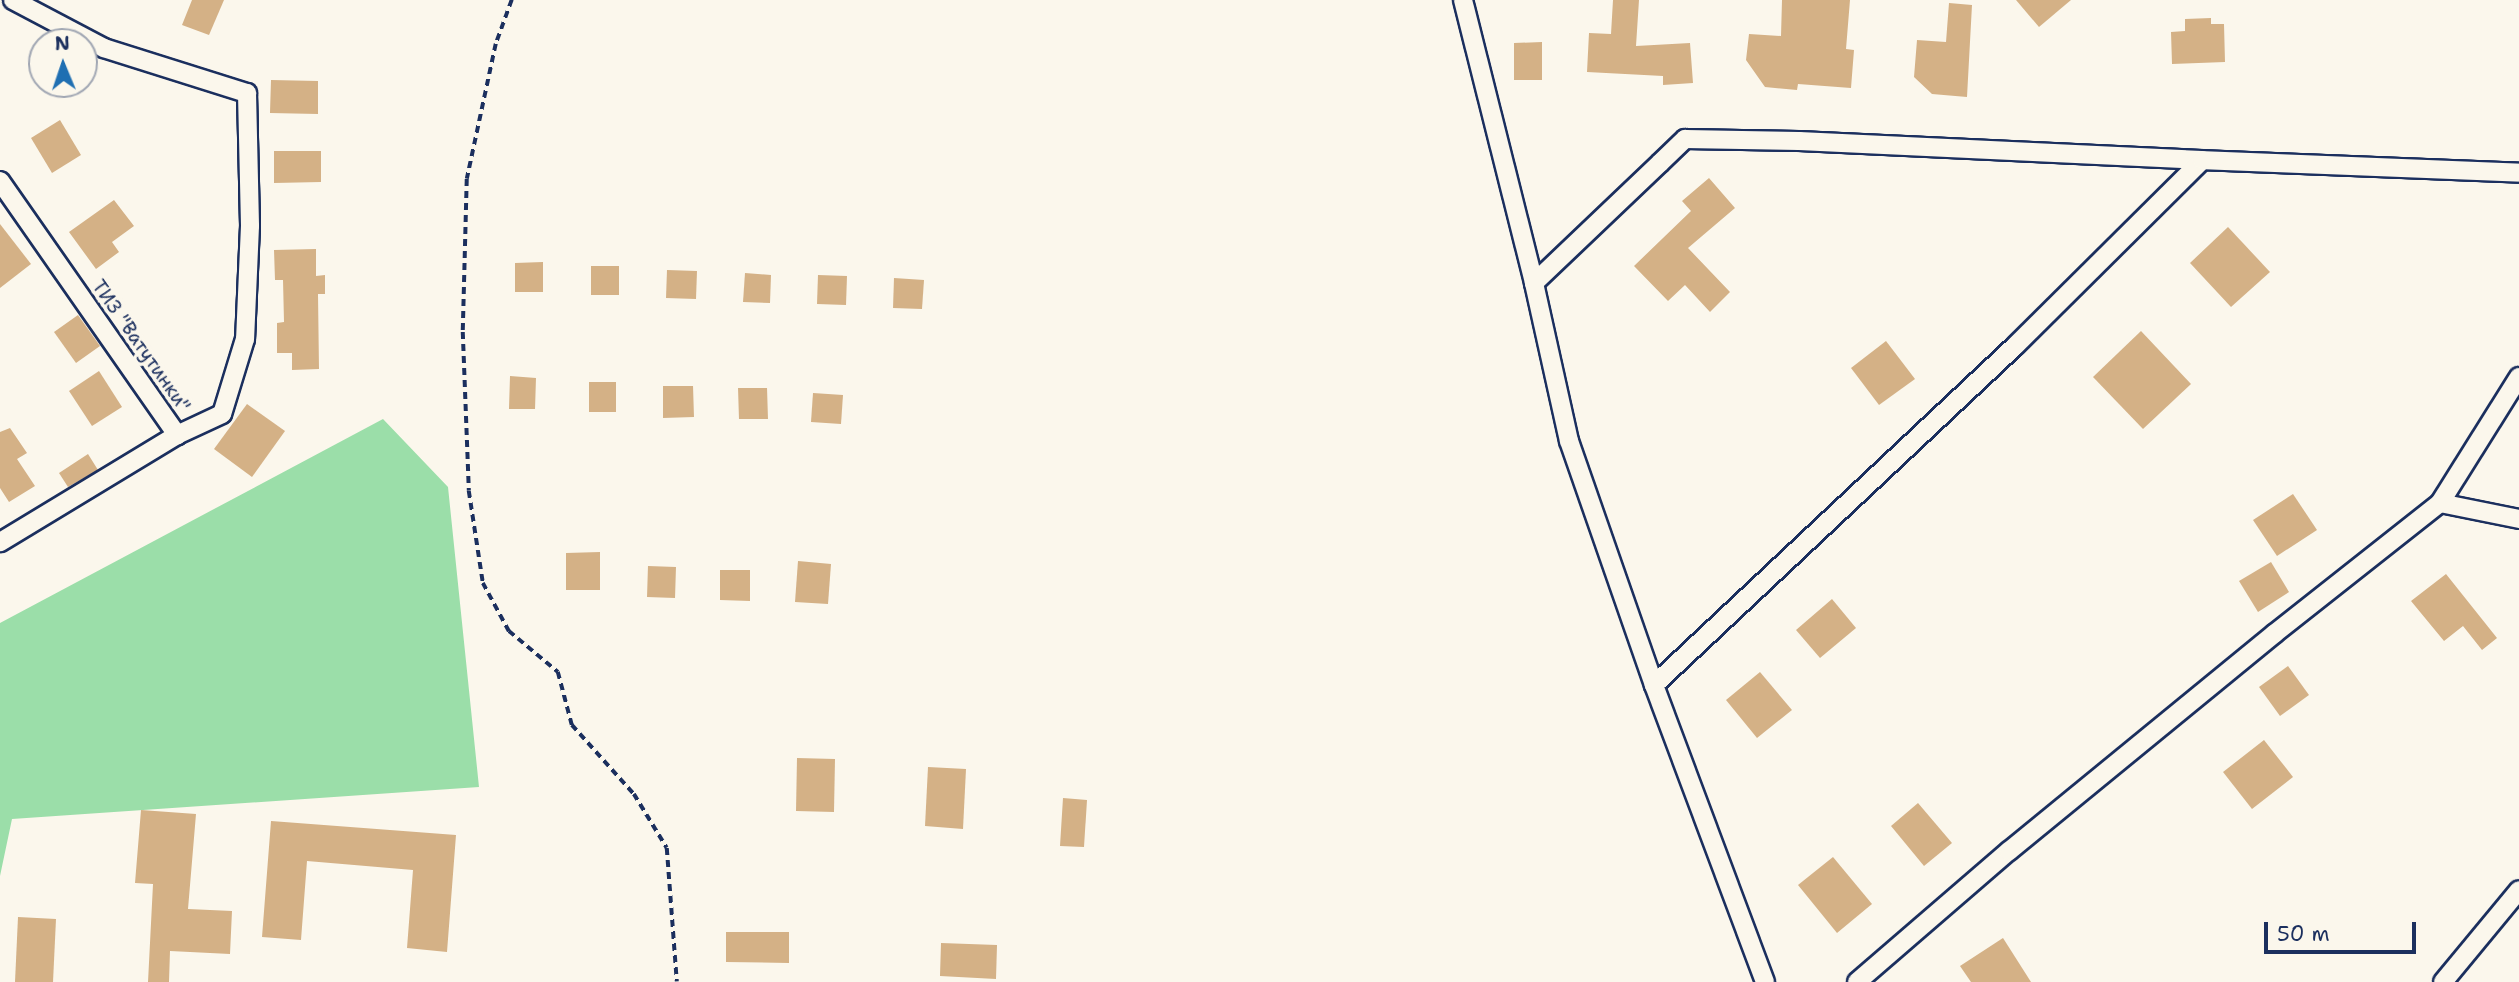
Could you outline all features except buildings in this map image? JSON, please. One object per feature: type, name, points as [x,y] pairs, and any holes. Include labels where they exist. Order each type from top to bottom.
[{"type":"street","points":[[13,0],[104,48],[247,93],[250,226],[245,339],[222,414],[177,435]]},
{"type":"street","points":[[1463,0],[1534,284],[1569,441],[1654,685],[1765,982]]},
{"type":"street","points":[[1534,284],[1685,139],[1800,141],[2519,173]]},
{"type":"street","points":[[1654,685],[2016,345],[2202,160]]},
{"type":"street","name":"ТИЗ \"Ватутинки\"","points":[[0,181],[177,435],[0,542]]},
{"type":"street","points":[[1857,982],[2009,851],[2274,634],[2440,503],[2519,377]]},
{"type":"street","points":[[2440,503],[2519,519]]},
{"type":"street","points":[[2443,982],[2519,890]]},
{"type":"path","points":[[512,0],[496,44],[467,179],[463,332],[465,398],[469,491],[483,583],[509,631],[558,672],[572,725],[634,794],[667,848],[677,982]]},
{"type":"green space","points":[[383,419],[448,487],[479,787],[12,819],[0,876],[0,623]]}]
